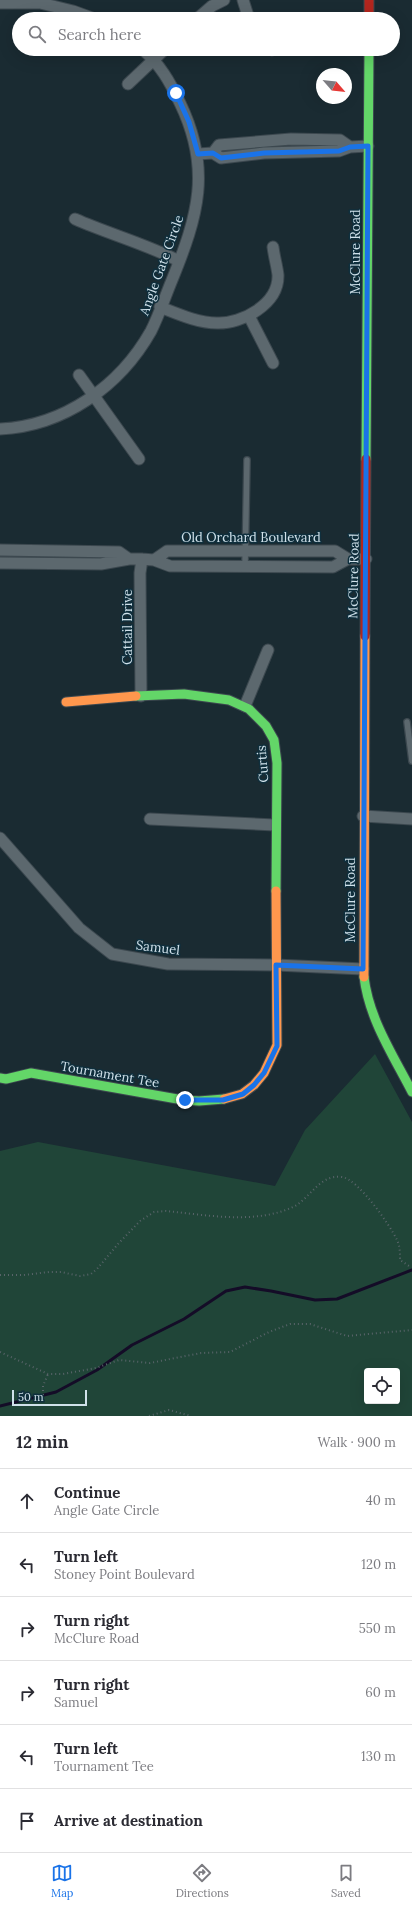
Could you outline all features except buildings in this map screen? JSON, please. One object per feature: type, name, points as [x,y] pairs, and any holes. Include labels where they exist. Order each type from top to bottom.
[{"type":"street","points":[[205,12],[212,6],[224,0]]},
{"type":"street","points":[[243,0],[247,12]]},
{"type":"street","points":[[369,0],[369,12]]},
{"type":"street","points":[[0,3],[40,2],[75,12]]},
{"type":"street","name":"Angle Gate Circle","points":[[0,429],[46,421],[70,411],[95,395],[115,378],[140,347],[151,330],[180,261],[192,225],[198,200],[198,154],[189,122],[168,78],[150,56]]},
{"type":"street","points":[[128,84],[159,56]]},
{"type":"street","name":"McClure Road","points":[[369,56],[363,969],[366,993],[378,1027],[412,1092]]},
{"type":"street","points":[[198,154],[213,153],[221,158],[264,153],[339,151],[350,147],[368,146]]},
{"type":"street","points":[[75,219],[111,234],[161,251],[180,261]]},
{"type":"street","points":[[160,307],[179,315],[217,324],[249,316],[265,304],[274,292],[278,276],[273,247]]},
{"type":"street","points":[[249,316],[273,363]]},
{"type":"street","points":[[79,375],[140,459]]},
{"type":"street","name":"Old Orchard Boulevard","points":[[0,550],[120,552],[129,559]]},
{"type":"street","name":"Old Orchard Boulevard","points":[[154,560],[167,551],[246,551],[335,552],[348,560]]},
{"type":"street","name":"Old Orchard Boulevard","points":[[0,563],[101,564],[129,559],[142,559],[154,560],[170,566],[333,567],[348,560],[366,559]]},
{"type":"street","name":"Cattail Drive","points":[[141,696],[140,573],[142,559]]},
{"type":"street","points":[[245,706],[268,650]]},
{"type":"street","name":"Curtis","points":[[66,702],[141,696],[197,695],[226,698],[245,706],[262,720],[274,739],[277,774],[275,825],[276,965]]},
{"type":"street","points":[[363,816],[412,819]]},
{"type":"street","points":[[150,819],[275,825]]},
{"type":"street","name":"Samuel","points":[[0,838],[79,928],[112,954],[168,964],[276,965],[363,969]]},
{"type":"street","name":"Tournament Tee","points":[[0,1078],[6,1079],[32,1073],[185,1100],[223,1100],[243,1094],[254,1085],[264,1073],[277,1046],[276,965]]},
{"type":"lane","points":[[245,566],[246,460]]},
{"type":"lane","points":[[407,722],[412,761]]},
{"type":"path","points":[[0,1275],[61,1272],[85,1276],[97,1270],[126,1234],[140,1221],[154,1212],[166,1210],[256,1217],[294,1206],[304,1200],[322,1182],[336,1177],[350,1180],[364,1194],[398,1241],[400,1260],[409,1266]]},
{"type":"path","points":[[0,1352],[48,1374],[64,1374],[105,1366],[119,1360],[150,1363],[201,1353],[230,1352],[274,1330],[295,1324],[310,1324],[347,1336],[412,1330]]},
{"type":"path","points":[[43,1399],[43,1386],[48,1374]]},
{"type":"path","points":[[149,1416],[169,1410],[191,1416]]},
{"type":"green space","points":[[375,1054],[412,1122],[412,1416],[0,1416],[0,1151],[38,1142],[275,1186],[305,1130]]},
{"type":"waterway","points":[[0,1406],[56,1392],[97,1370],[132,1345],[184,1319],[226,1291],[245,1287],[315,1300],[337,1299],[412,1270]]},
{"type":"traffic: fast","points":[[366,459],[369,56]]},
{"type":"traffic: fast","points":[[136,696],[184,694],[229,700],[249,709],[266,726],[274,740],[277,763],[276,891]]},
{"type":"traffic: fast","points":[[364,977],[376,1022],[412,1092]]},
{"type":"traffic: fast","points":[[0,1078],[6,1079],[31,1073],[183,1100],[199,1101],[224,1099]]},
{"type":"traffic: slow","points":[[364,977],[365,636]]},
{"type":"traffic: slow","points":[[66,702],[136,696]]},
{"type":"traffic: slow","points":[[224,1099],[242,1094],[254,1085],[264,1073],[277,1045],[276,891]]},
{"type":"traffic: jam","points":[[369,0],[369,12]]},
{"type":"traffic: jam","points":[[365,636],[366,459]]},
{"type":"route","points":[[176,93],[189,122],[198,154],[206,155],[213,153],[221,158],[264,153],[339,151],[350,147],[368,146],[363,969],[276,965],[277,1046],[264,1073],[254,1085],[243,1094],[223,1100],[185,1100]]}]
